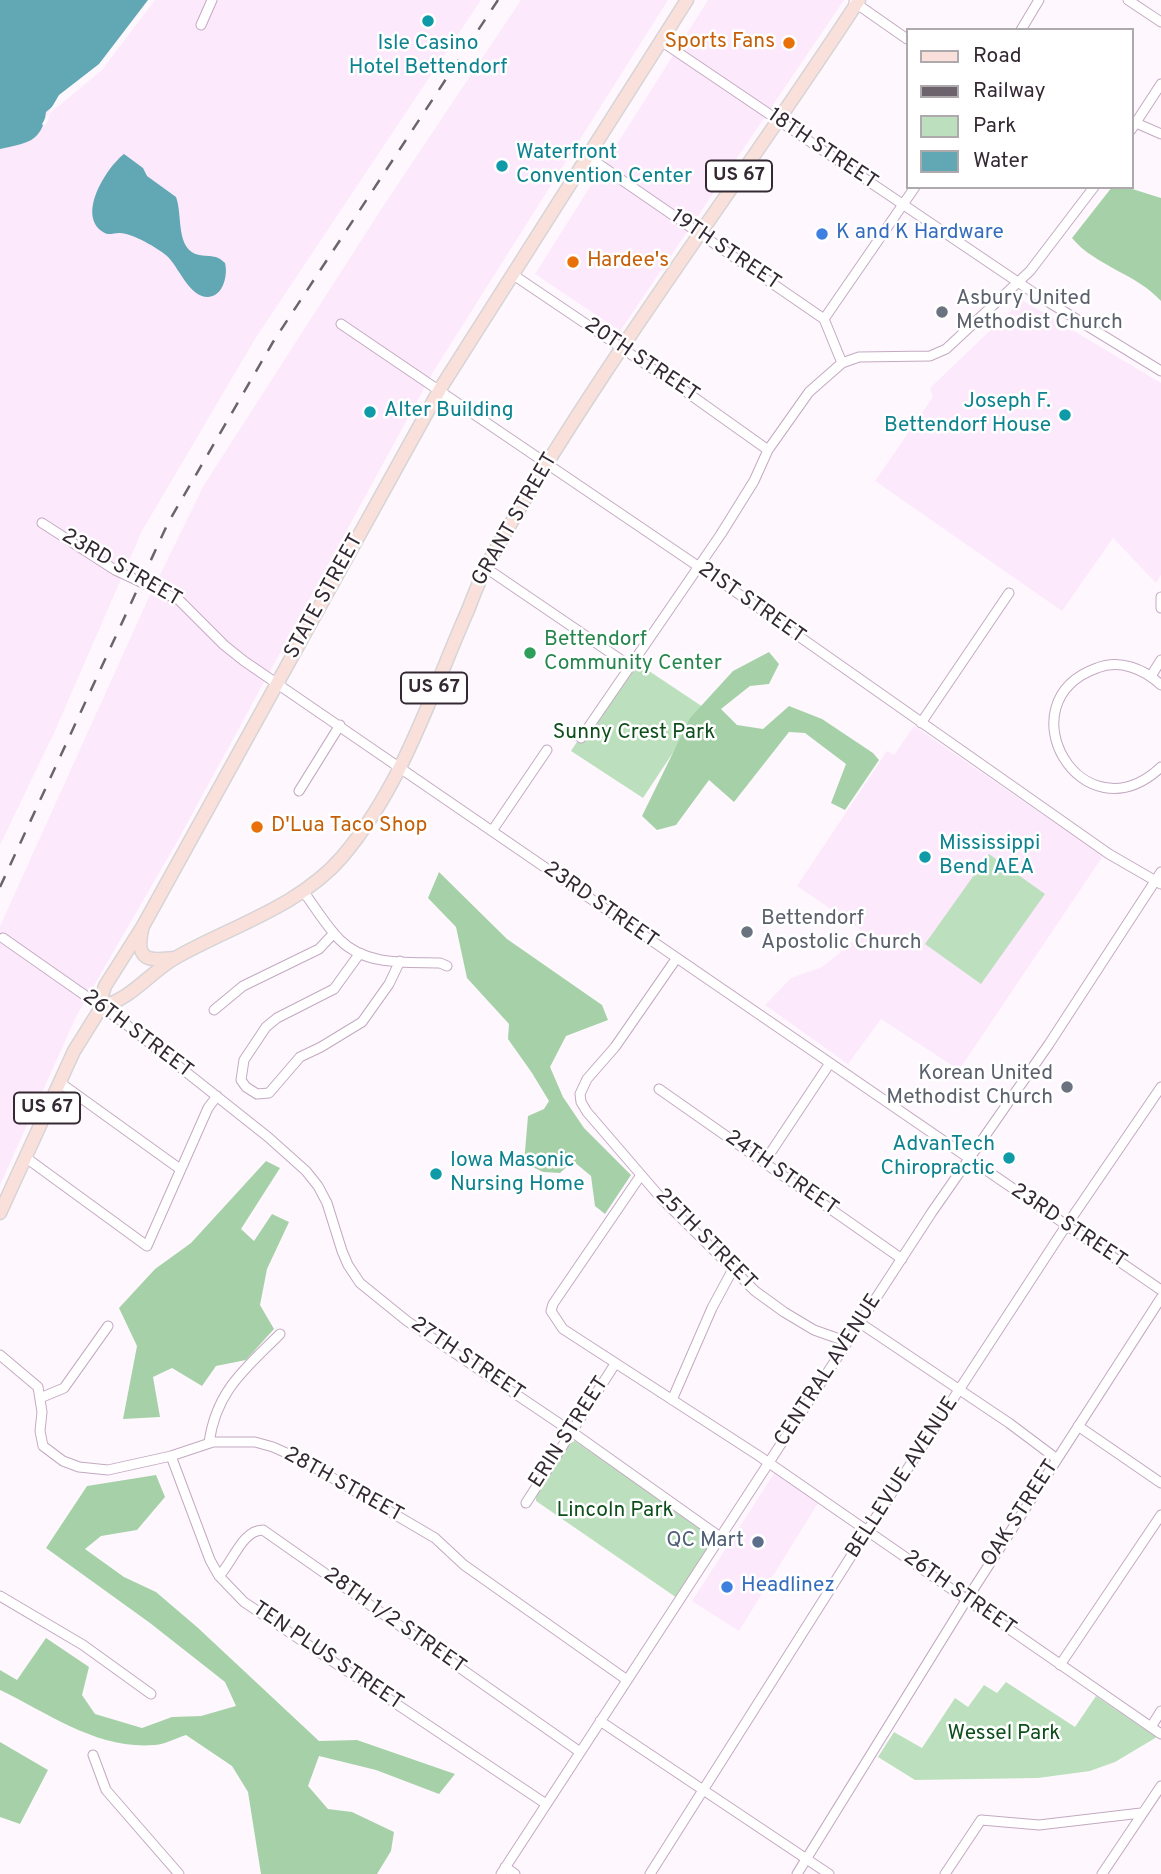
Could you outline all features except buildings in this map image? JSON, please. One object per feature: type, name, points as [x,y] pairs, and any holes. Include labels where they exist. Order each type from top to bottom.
[{"type":"main road","name":"STATE STREET","points":[[0,1213],[74,1051],[102,1006],[105,986],[143,926],[440,389],[687,0]]},
{"type":"main road","name":"GRANT STREET","points":[[102,1006],[126,995],[175,958],[303,891],[328,872],[349,849],[401,767],[486,568],[548,462],[856,1]]},
{"type":"main road","points":[[143,926],[141,953],[151,960],[175,958]]},
{"type":"street","points":[[201,25],[212,0]]},
{"type":"street","points":[[1022,28],[1039,0]]},
{"type":"street","points":[[1128,0],[1161,22]]},
{"type":"street","points":[[856,1],[906,38]]},
{"type":"street","name":"18TH STREET","points":[[661,41],[1019,283],[1161,371]]},
{"type":"street","points":[[1161,83],[1134,126],[1161,134]]},
{"type":"street","name":"19TH STREET","points":[[587,156],[824,319]]},
{"type":"street","points":[[842,363],[824,319],[914,189]]},
{"type":"street","points":[[581,738],[736,511],[768,450],[809,392],[842,363],[859,358],[930,355],[946,349],[1030,271],[1092,189]]},
{"type":"street","name":"20TH STREET","points":[[512,274],[768,450]]},
{"type":"street","name":"21ST STREET","points":[[341,324],[548,462],[1109,854],[1159,879]]},
{"type":"street","name":"23RD STREET","points":[[42,523],[115,570],[179,600],[223,645],[277,683],[1161,1290]]},
{"type":"street","points":[[486,568],[630,666]]},
{"type":"street","points":[[921,723],[1009,593]]},
{"type":"street","points":[[1161,597],[1161,608]]},
{"type":"street","points":[[1152,676],[1161,660]]},
{"type":"street","points":[[1161,685],[1152,676],[1136,668],[1101,666],[1084,673],[1070,684],[1054,715],[1058,750],[1067,766],[1080,778],[1096,785],[1125,787],[1152,776],[1161,767]]},
{"type":"street","points":[[299,791],[340,725]]},
{"type":"street","points":[[492,831],[547,750]]},
{"type":"street","name":"CENTRAL AVENUE","points":[[503,1871],[902,1259],[1159,879]]},
{"type":"street","points":[[303,891],[342,942],[360,953],[374,960],[440,963],[447,966]]},
{"type":"street","points":[[214,1010],[243,986],[319,948],[334,933]]},
{"type":"street","name":"26TH STREET","points":[[3,938],[102,1006],[268,1137]]},
{"type":"street","points":[[360,953],[334,989],[277,1018],[266,1027],[244,1060],[241,1080],[246,1087],[257,1094],[269,1093],[300,1057],[362,1022],[389,984],[400,961]]},
{"type":"street","name":"25TH STREET","points":[[676,959],[615,1047],[587,1079],[580,1094],[585,1109],[640,1175],[755,1291],[814,1330],[848,1342]]},
{"type":"street","points":[[765,1161],[830,1063]]},
{"type":"street","points":[[59,1082],[180,1169]]},
{"type":"street","name":"BELLEVUE AVENUE","points":[[650,1874],[867,1531],[1161,1087]]},
{"type":"street","name":"24TH STREET","points":[[659,1090],[765,1161],[902,1259]]},
{"type":"street","points":[[25,1157],[147,1246],[208,1108],[217,1096]]},
{"type":"street","name":"27TH STREET","points":[[268,1137],[306,1171],[318,1186],[327,1202],[348,1265],[360,1283],[407,1321],[572,1432],[720,1537]]},
{"type":"street","name":"26TH STREET","points":[[640,1175],[553,1304],[551,1311],[562,1329],[769,1463],[1161,1734]]},
{"type":"street","points":[[672,1400],[712,1308],[733,1269]]},
{"type":"street","name":"OAK STREET","points":[[797,1874],[967,1599],[1161,1298]]},
{"type":"street","points":[[860,1323],[1009,1423],[1057,1459]]},
{"type":"street","points":[[0,1355],[38,1387],[40,1398],[64,1388],[108,1326]]},
{"type":"street","points":[[209,1443],[212,1420],[223,1398],[237,1378],[280,1334]]},
{"type":"street","name":"ERIN STREET","points":[[526,1503],[615,1364]]},
{"type":"street","name":"28TH STREET","points":[[40,1398],[43,1446],[63,1461],[79,1467],[108,1470],[171,1456],[209,1443],[255,1443],[273,1447],[302,1460],[435,1538],[464,1565],[627,1680]]},
{"type":"street","points":[[1078,1426],[1161,1483]]},
{"type":"street","name":"TEN PLUS STREET","points":[[171,1456],[210,1560],[219,1576],[244,1602],[546,1804]]},
{"type":"street","points":[[1060,1665],[1161,1515]]},
{"type":"street","name":"28TH 1/2 STREET","points":[[219,1576],[248,1536],[256,1530],[263,1530],[580,1752]]},
{"type":"street","points":[[0,1596],[83,1645],[151,1694]]},
{"type":"street","points":[[1151,1727],[1161,1711]]},
{"type":"street","points":[[600,1721],[829,1874]]},
{"type":"street","points":[[93,1755],[106,1790],[179,1874]]},
{"type":"street","points":[[1102,1874],[1140,1813],[1161,1786]]},
{"type":"street","points":[[945,1874],[981,1820],[1039,1825],[1140,1813]]},
{"type":"street","points":[[503,1871],[515,1874]]},
{"type":"shaded area","points":[[152,0],[481,0],[255,339],[142,531],[54,733],[0,845],[0,149],[99,68]]},
{"type":"shaded area","points":[[521,0],[668,0],[433,372],[178,840],[77,1015],[0,1185],[0,926],[149,597],[204,485],[382,208]]},
{"type":"shaded area","points":[[708,0],[844,0],[620,331],[535,274]]},
{"type":"shaded area","points":[[1022,300],[1161,383],[1161,575],[1156,583],[1113,538],[1062,611],[875,481],[933,397],[930,388]]},
{"type":"shaded area","points":[[914,726],[1103,856],[959,1070],[881,1019],[848,1064],[765,1005],[791,978],[822,967],[853,942],[860,929],[797,886],[887,751],[894,755]]},
{"type":"shaded area","points":[[775,1472],[818,1503],[739,1631],[692,1601]]},
{"type":"green space","points":[[1110,189],[1132,189],[1161,198],[1161,301],[1140,284],[1092,256],[1072,238]]},
{"type":"green space","points":[[769,652],[779,664],[769,684],[750,686],[721,709],[737,725],[763,729],[789,706],[822,719],[873,753],[879,760],[845,810],[831,803],[846,764],[805,733],[789,732],[734,802],[709,780],[676,825],[657,830],[642,816],[690,718],[733,671]]},
{"type":"green space","name":"Sunny Crest Park","points":[[637,663],[703,707],[643,798],[571,751],[624,670]]},
{"type":"green space","points":[[989,854],[1045,894],[981,984],[925,944]]},
{"type":"green space","points":[[439,872],[507,939],[602,1005],[608,1020],[566,1036],[550,1067],[563,1097],[584,1128],[631,1175],[605,1214],[595,1206],[591,1176],[573,1161],[560,1173],[543,1172],[524,1163],[528,1116],[544,1109],[549,1101],[508,1039],[509,1024],[467,978],[456,927],[428,898]]},
{"type":"green space","points":[[266,1161],[280,1168],[241,1229],[254,1241],[272,1214],[289,1222],[267,1269],[260,1305],[274,1329],[246,1360],[216,1366],[202,1386],[172,1368],[153,1377],[160,1417],[123,1419],[137,1346],[119,1308],[155,1269],[191,1243]]},
{"type":"green space","name":"Lincoln Park","points":[[575,1441],[711,1535],[713,1542],[677,1598],[536,1501],[536,1494],[568,1443]]},
{"type":"green space","points":[[156,1475],[165,1497],[137,1530],[101,1536],[85,1549],[124,1577],[156,1592],[319,1741],[357,1740],[455,1774],[439,1794],[376,1770],[319,1756],[308,1786],[328,1809],[352,1812],[394,1832],[391,1851],[377,1874],[261,1874],[248,1792],[232,1766],[186,1735],[155,1745],[114,1742],[75,1728],[0,1690],[0,1670],[17,1680],[46,1638],[89,1667],[82,1695],[95,1714],[142,1728],[172,1717],[201,1716],[236,1706],[225,1682],[150,1623],[46,1548],[87,1486]]},
{"type":"green space","name":"Wessel Park","points":[[1006,1682],[1075,1727],[1096,1696],[1157,1737],[1115,1762],[1090,1771],[1038,1778],[915,1780],[878,1757],[894,1732],[922,1748],[955,1698],[968,1707],[984,1685],[997,1693]]},
{"type":"green space","points":[[0,1742],[48,1770],[20,1824],[0,1817]]},
{"type":"water","points":[[0,0],[152,0],[99,68],[46,112],[37,136],[25,143],[0,149]]},
{"type":"water","points":[[124,154],[143,168],[147,176],[176,197],[183,239],[191,252],[216,257],[225,263],[224,284],[218,293],[208,297],[201,296],[190,287],[167,256],[151,245],[124,233],[105,233],[95,224],[92,214],[97,191],[110,169]]},
{"type":"pier","points":[[148,0],[155,0],[102,70],[49,114],[44,126],[42,124],[59,95],[99,64]]},
{"type":"railway","points":[[0,887],[168,523],[273,342],[498,0]]},
{"type":"place","name":"Isle Casino Hotel Bettendorf","points":[[428,21]]},
{"type":"place","name":"Sports Fans","points":[[789,43]]},
{"type":"place","name":"Waterfront Convention Center","points":[[502,166]]},
{"type":"place","name":"K and K Hardware","points":[[822,234]]},
{"type":"place","name":"Hardee's","points":[[573,262]]},
{"type":"place","name":"Asbury United Methodist Church","points":[[942,312]]},
{"type":"place","name":"Alter Building","points":[[370,412]]},
{"type":"place","name":"Joseph F. Bettendorf House","points":[[1065,415]]},
{"type":"place","name":"Bettendorf Community Center","points":[[530,653]]},
{"type":"place","name":"D'Lua Taco Shop","points":[[257,827]]},
{"type":"place","name":"Mississippi Bend AEA","points":[[925,857]]},
{"type":"place","name":"Bettendorf Apostolic Church","points":[[747,932]]},
{"type":"place","name":"Korean United Methodist Church","points":[[1067,1087]]},
{"type":"place","name":"AdvanTech Chiropractic","points":[[1009,1158]]},
{"type":"place","name":"Iowa Masonic Nursing Home","points":[[436,1174]]},
{"type":"place","name":"QC Mart","points":[[758,1542]]},
{"type":"place","name":"Headlinez","points":[[727,1587]]}]
